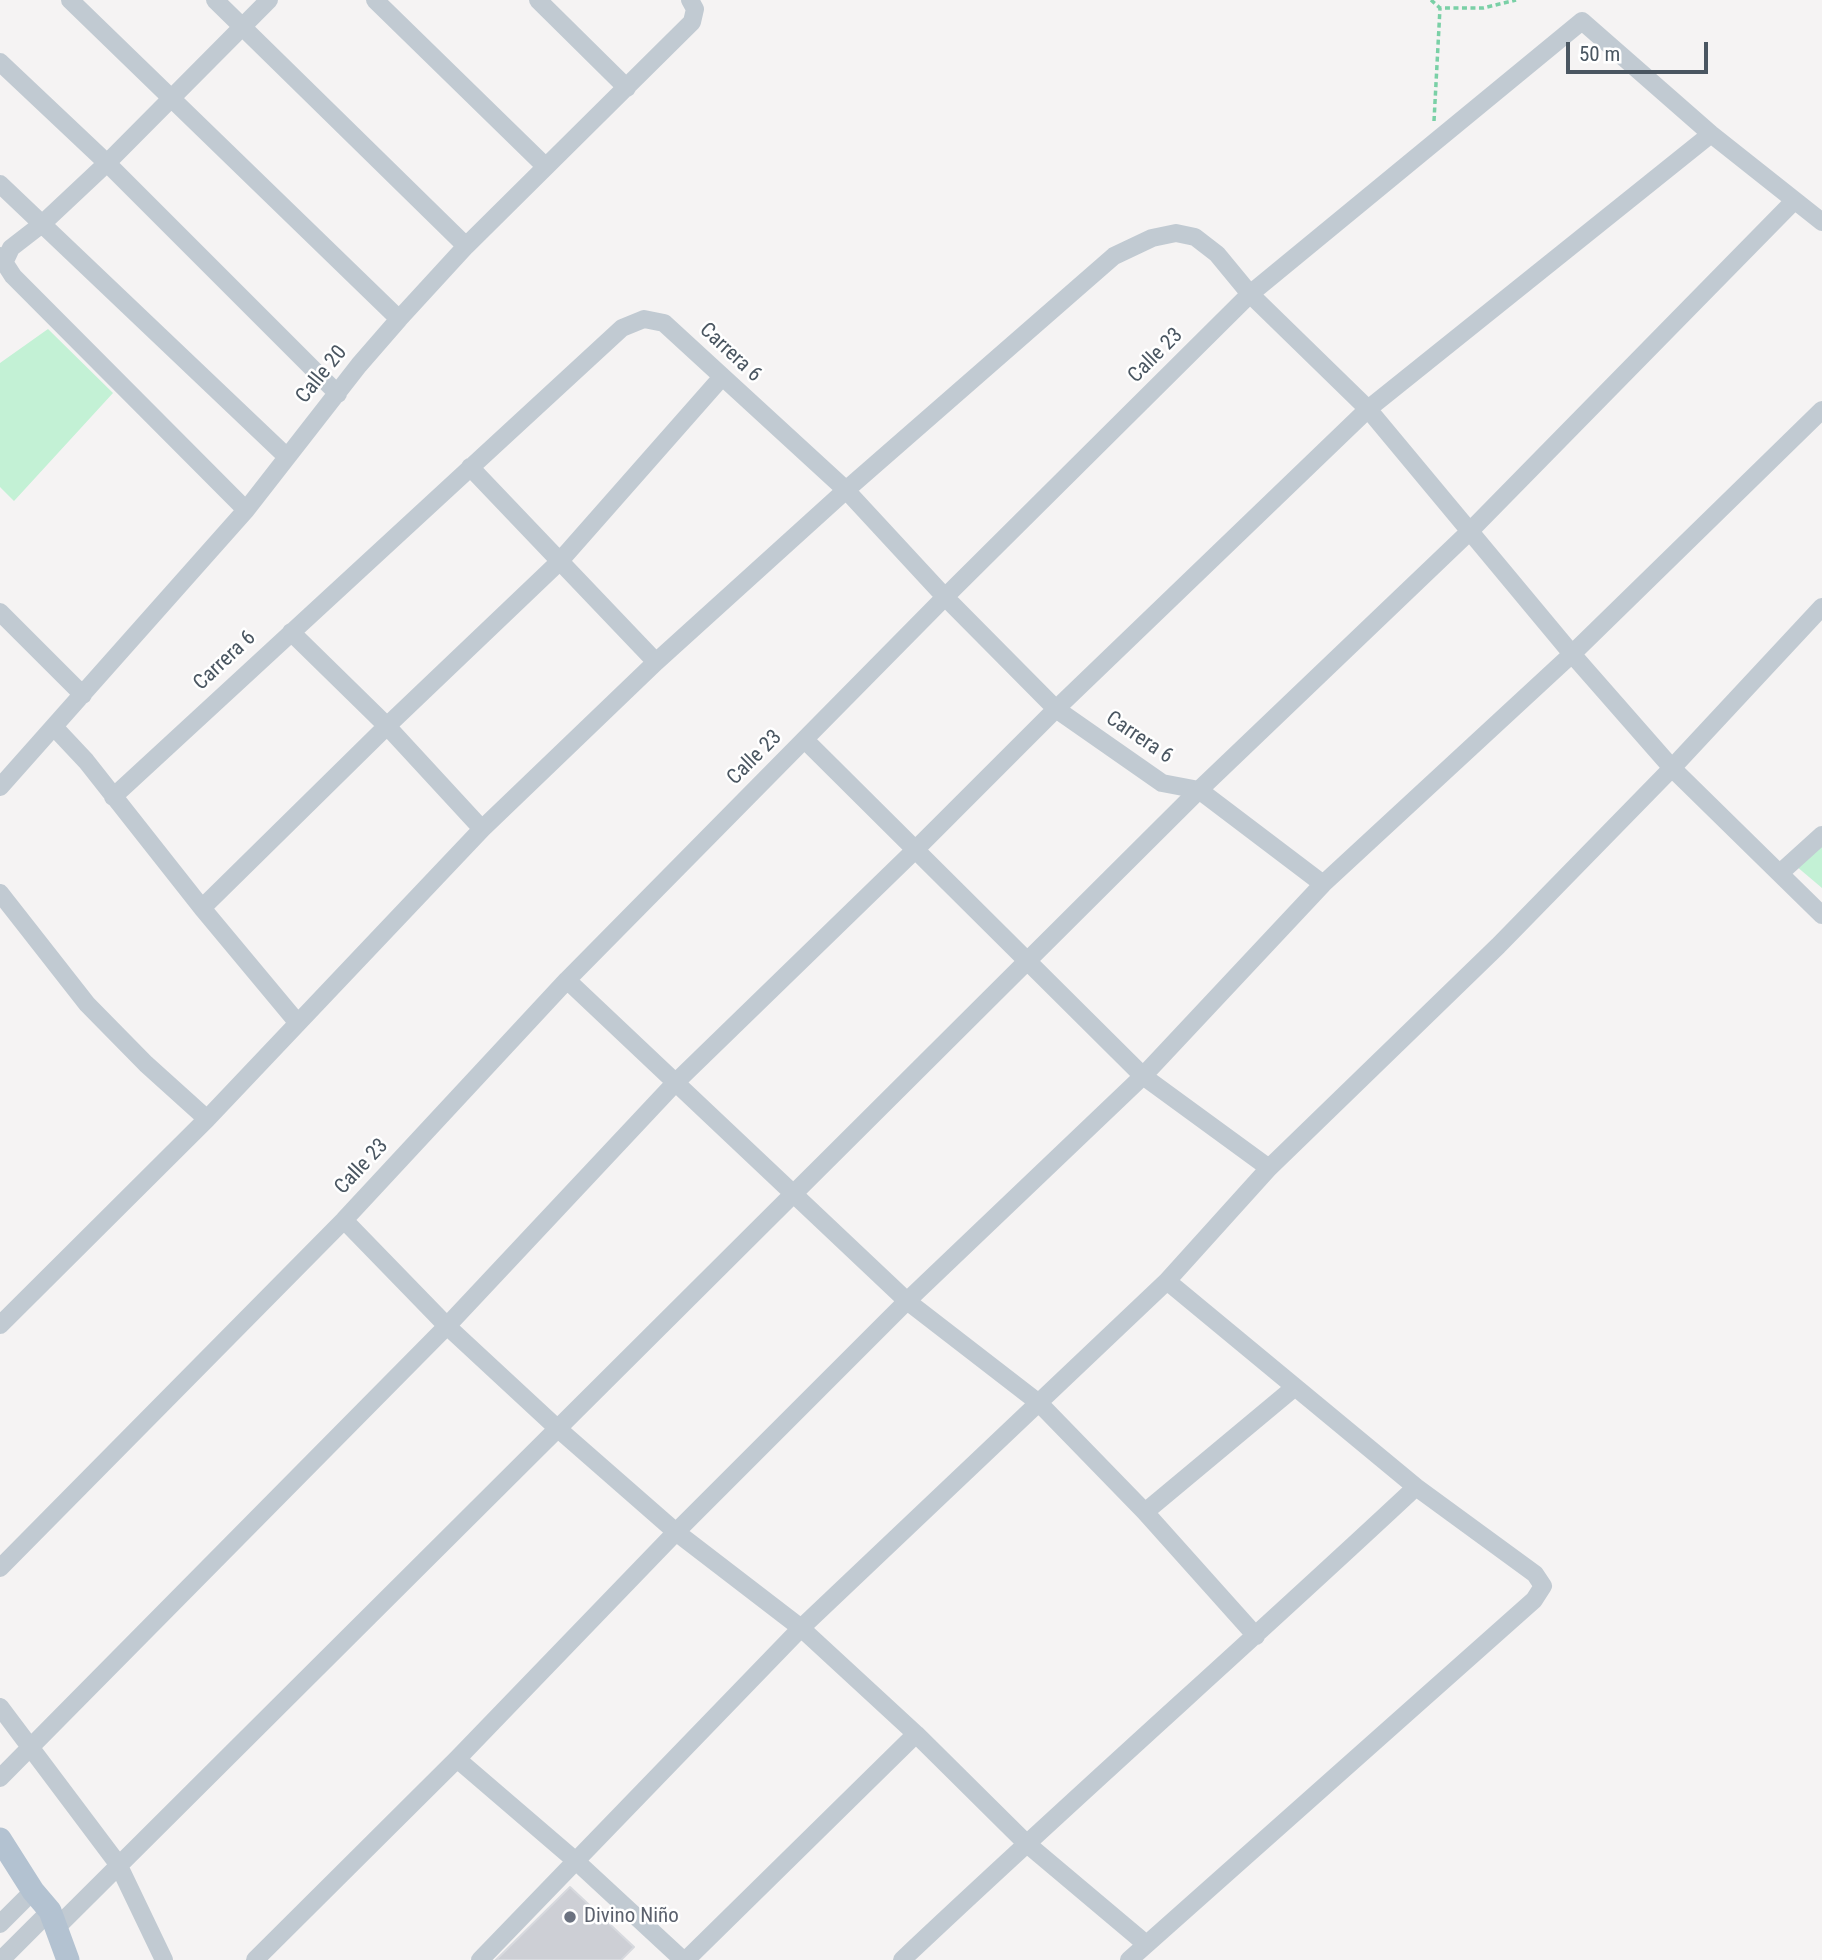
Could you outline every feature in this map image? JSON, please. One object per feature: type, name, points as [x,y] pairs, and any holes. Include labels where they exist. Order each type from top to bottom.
[{"type":"main road","points":[[0,1839],[53,1920],[68,1960]]},
{"type":"street","points":[[70,0],[399,319]]},
{"type":"street","points":[[215,0],[466,246]]},
{"type":"street","points":[[246,510],[13,276],[3,258],[107,163],[269,0]]},
{"type":"street","points":[[376,0],[545,166]]},
{"type":"street","points":[[538,0],[627,88]]},
{"type":"street","name":"Calle 20","points":[[0,787],[246,510],[286,456],[399,319],[466,246],[692,22],[693,4]]},
{"type":"street","name":"Calle 23","points":[[0,1568],[344,1220],[568,979],[944,597],[1250,294],[1582,21],[1711,134]]},
{"type":"street","points":[[0,62],[107,163],[338,394]]},
{"type":"street","points":[[0,1778],[447,1326],[675,1083],[1056,709],[1368,409],[1711,134],[1822,222]]},
{"type":"street","points":[[0,184],[286,456]]},
{"type":"street","points":[[1,1960],[118,1864],[1027,959],[1469,531],[1794,201]]},
{"type":"street","points":[[0,1325],[207,1119],[482,829],[656,662],[846,490],[1114,256],[1152,238],[1176,233],[1195,237],[1217,254],[1250,294],[1368,409],[1572,654],[1672,768],[1822,915]]},
{"type":"street","name":"Carrera 6","points":[[113,797],[622,328],[645,319],[664,323],[846,490],[944,597],[1056,709],[1162,783],[1199,790],[1323,884]]},
{"type":"street","points":[[202,908],[559,562],[722,377]]},
{"type":"street","points":[[255,1960],[457,1759],[676,1532],[907,1301],[1143,1076],[1323,884],[1572,654],[1822,410]]},
{"type":"street","points":[[470,467],[656,662]]},
{"type":"street","points":[[480,1960],[801,1628],[1167,1281],[1269,1168],[1498,946],[1672,768],[1822,607]]},
{"type":"street","points":[[0,611],[83,695]]},
{"type":"street","points":[[290,632],[387,726],[482,829]]},
{"type":"street","points":[[55,728],[86,761],[202,908],[297,1022]]},
{"type":"street","points":[[805,740],[1143,1076],[1269,1168]]},
{"type":"street","points":[[1780,873],[1822,835]]},
{"type":"street","points":[[0,892],[87,1004],[146,1064],[207,1119]]},
{"type":"street","points":[[568,979],[907,1301],[1039,1403],[1145,1512],[1256,1636]]},
{"type":"street","points":[[344,1220],[447,1326],[556,1427],[676,1532],[801,1628],[916,1734],[1026,1843],[1146,1944]]},
{"type":"street","points":[[1129,1960],[1534,1600],[1543,1586],[1535,1574],[1416,1487],[1167,1281]]},
{"type":"street","points":[[1145,1512],[1295,1387]]},
{"type":"street","points":[[902,1960],[1026,1843],[1256,1636],[1416,1487]]},
{"type":"street","points":[[0,1706],[118,1864],[164,1960]]},
{"type":"street","points":[[457,1759],[577,1862],[684,1960],[916,1734]]},
{"type":"street","points":[[0,1924],[33,1891]]},
{"type":"path","points":[[1431,0],[1440,8],[1483,8],[1516,0]]},
{"type":"path","points":[[1432,144],[1440,8]]},
{"type":"green space","points":[[48,329],[113,393],[14,501],[0,487],[0,363]]},
{"type":"green space","points":[[1822,844],[1822,888],[1796,866]]},
{"type":"building","name":"Divino Niño","points":[[570,1887],[634,1947],[621,1960],[496,1960]]},
{"type":"place","name":"Divino Niño","points":[[570,1917]]}]
